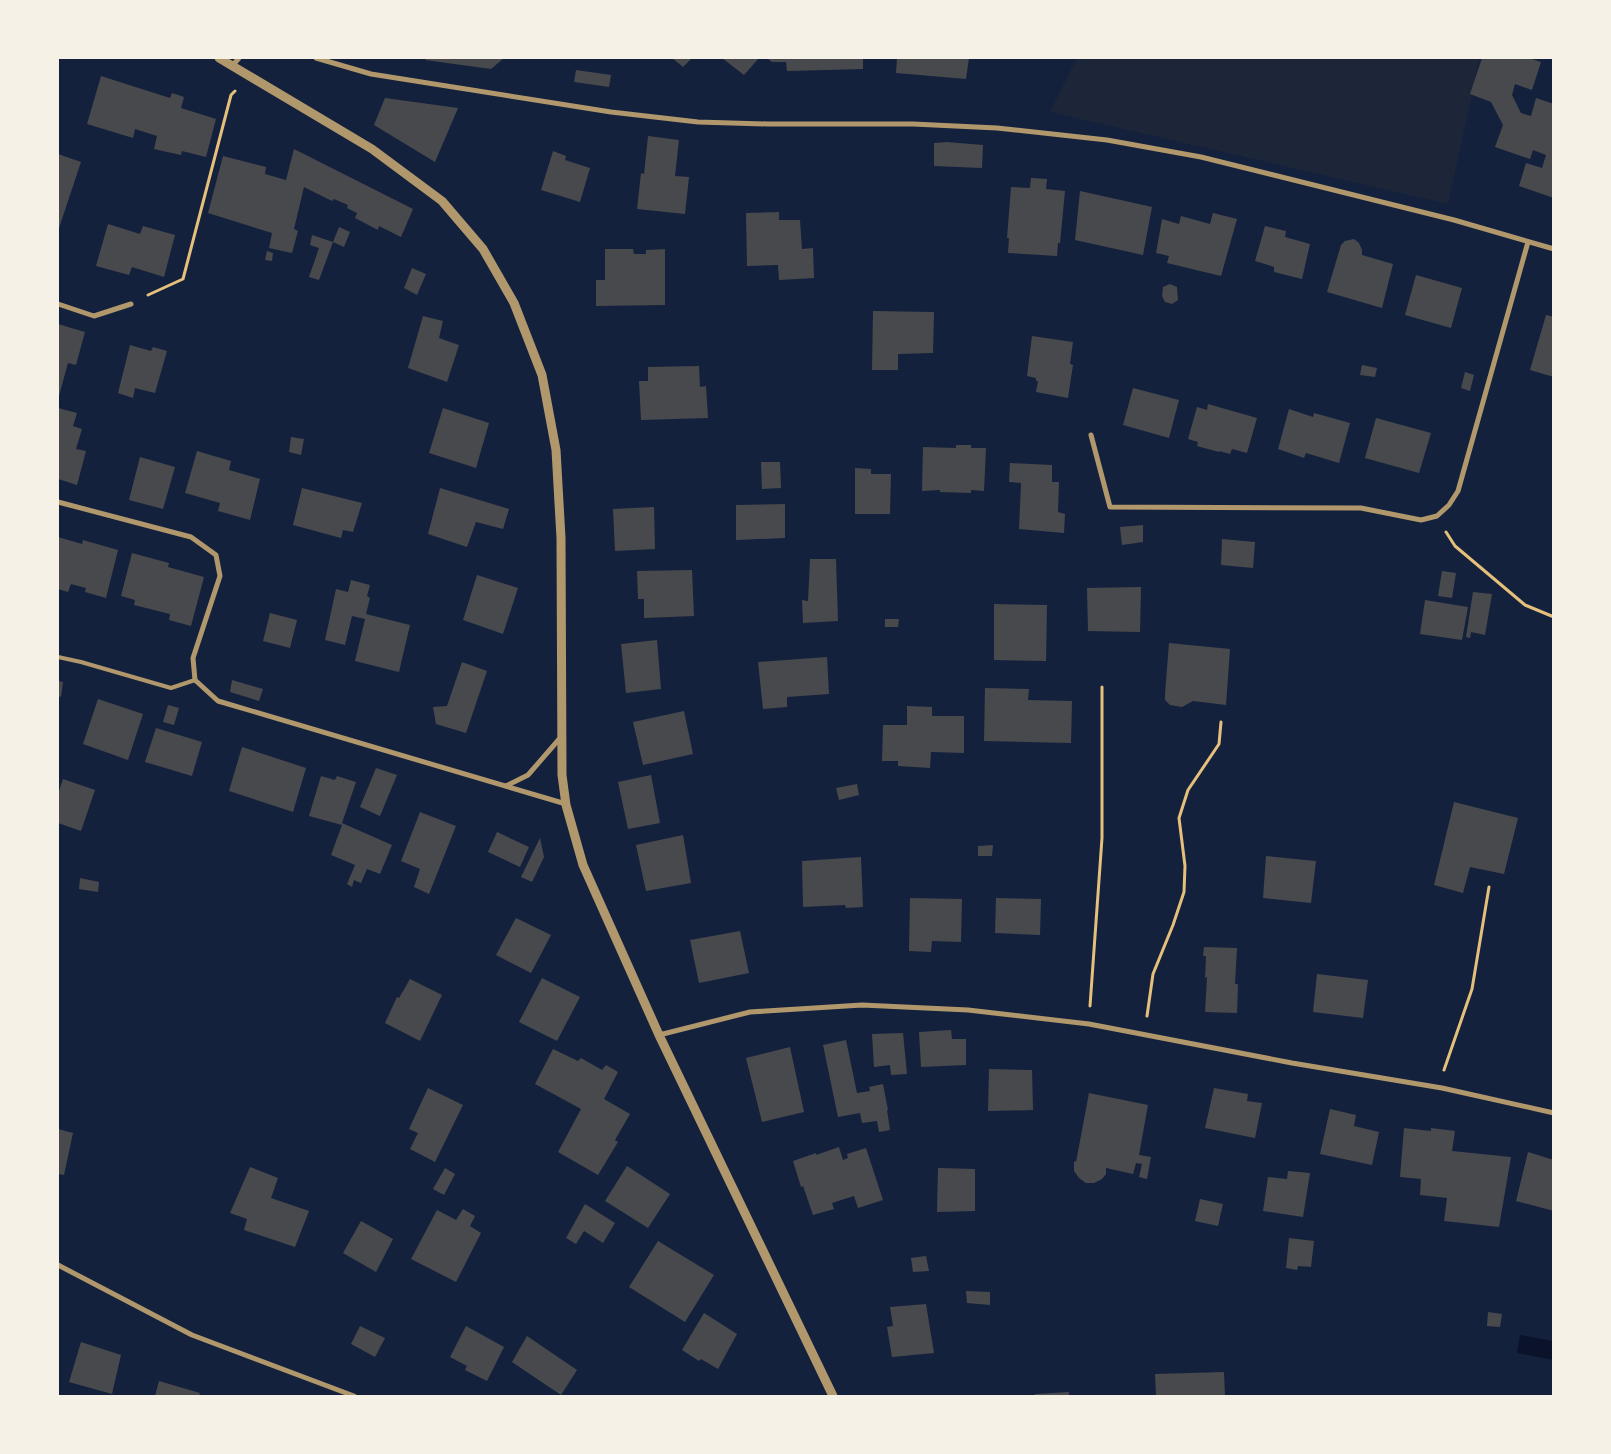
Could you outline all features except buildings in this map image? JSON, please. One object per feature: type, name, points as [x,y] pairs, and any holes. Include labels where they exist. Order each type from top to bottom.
[{"type":"street","points":[[219,58],[372,149],[442,201],[483,249],[514,303],[542,375],[556,450],[561,538],[562,775],[566,805],[583,864],[659,1035],[834,1396]]},
{"type":"street","points":[[232,66],[239,58]]},
{"type":"street","points":[[316,58],[371,74],[611,112],[698,122],[913,124],[997,128],[1107,140],[1201,157],[1454,220],[1554,249]]},
{"type":"street","points":[[1091,435],[1110,507],[1361,508],[1422,520],[1437,516],[1449,505],[1458,491],[1528,242]]},
{"type":"street","points":[[58,304],[94,316],[131,304]]},
{"type":"street","points":[[58,502],[191,537],[216,554],[220,576],[193,658],[195,680],[218,701],[566,805]]},
{"type":"street","points":[[505,787],[528,775],[561,737]]},
{"type":"street","points":[[659,1035],[750,1012],[862,1005],[968,1010],[1089,1024],[1292,1063],[1442,1088],[1554,1113]]},
{"type":"street","points":[[58,1265],[192,1335],[354,1396]]},
{"type":"lane","points":[[58,657],[171,688],[195,680]]},
{"type":"path","points":[[131,304],[183,279],[231,95],[248,76]]},
{"type":"path","points":[[1437,516],[1456,546],[1525,605],[1554,616]]},
{"type":"path","points":[[1089,1024],[1102,838],[1102,687]]},
{"type":"path","points":[[1146,1035],[1153,974],[1184,892],[1185,866],[1179,818],[1188,790],[1219,744],[1220,722]]},
{"type":"path","points":[[1442,1088],[1444,1069],[1472,989],[1489,887]]},
{"type":"shaded area","points":[[1077,58],[1480,58],[1448,204],[1050,112]]},
{"type":"shaded area","points":[[1520,1335],[1553,1341],[1553,1360],[1517,1353]]}]
